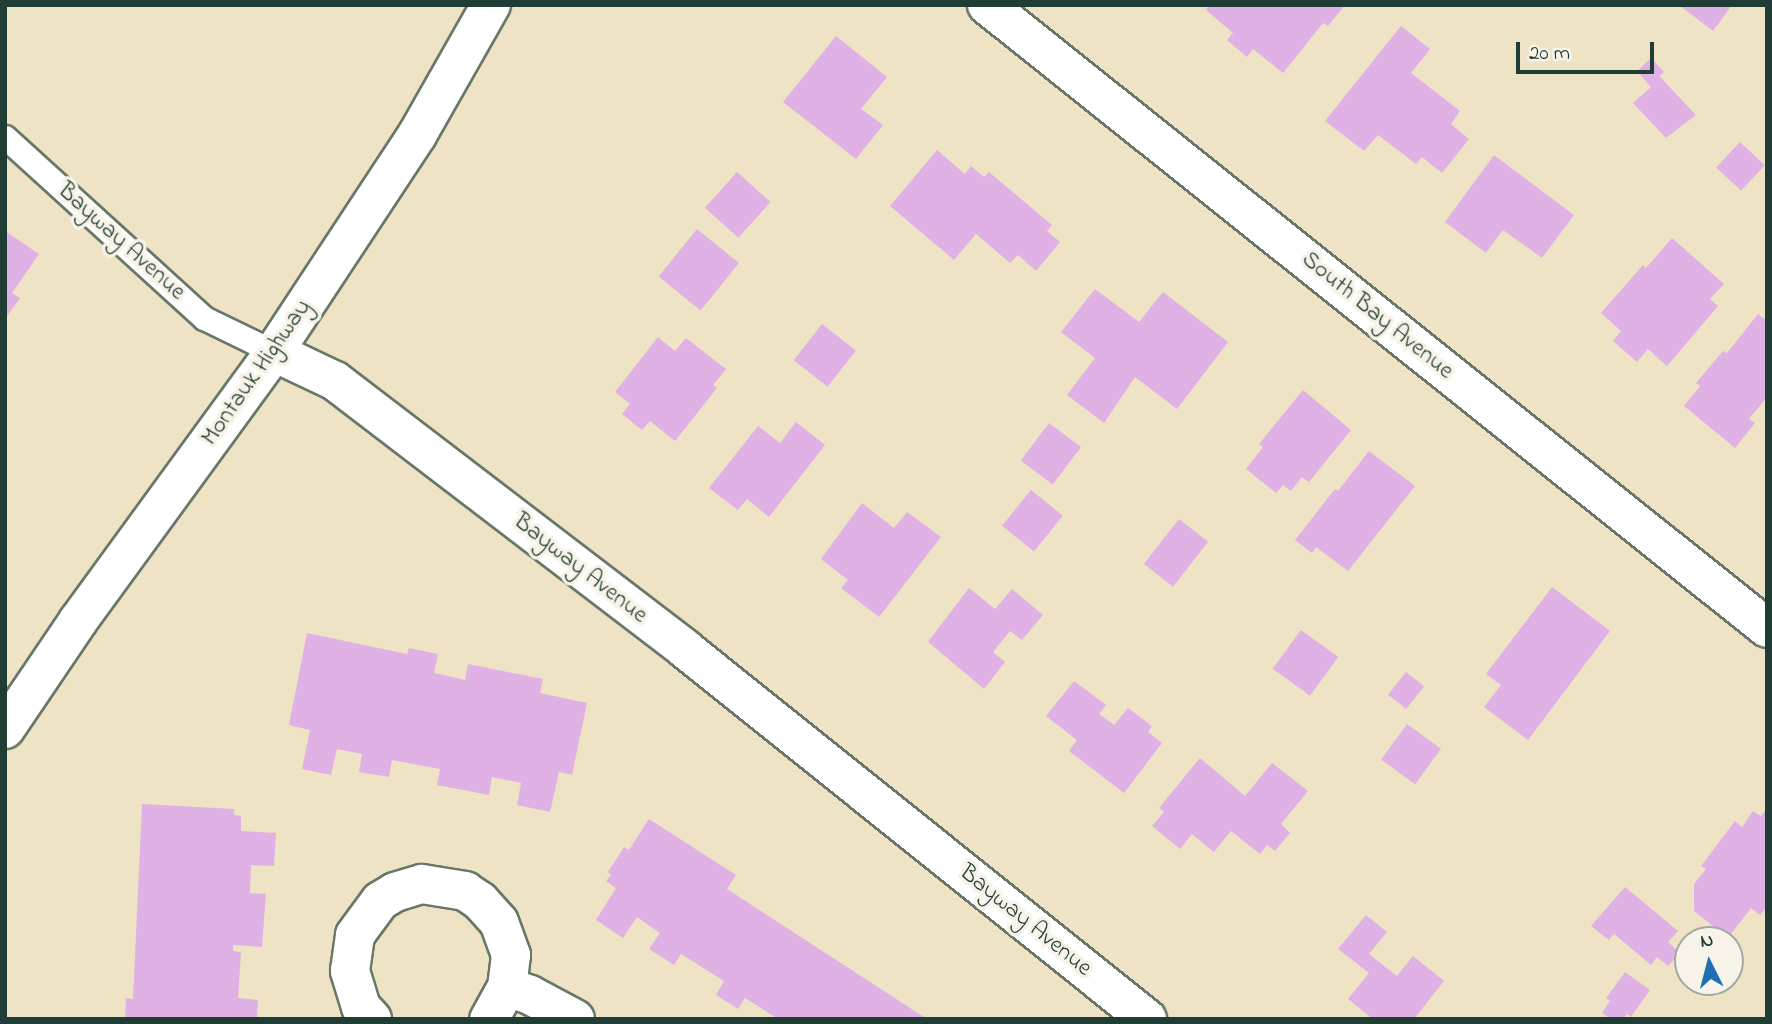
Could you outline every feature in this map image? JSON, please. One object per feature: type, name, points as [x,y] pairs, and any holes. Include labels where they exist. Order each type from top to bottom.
[{"type":"street","name":"Montauk Highway","points":[[5,729],[78,621],[274,352],[417,135],[491,5]]},
{"type":"street","name":"South Bay Avenue","points":[[987,5],[1767,628]]},
{"type":"street","name":"Bayway Avenue","points":[[274,352],[335,381],[685,649],[1147,1019]]},
{"type":"street","points":[[372,1019],[361,1007],[350,971],[355,935],[380,901],[395,892],[422,884],[465,891],[480,901],[499,922],[511,955],[498,1003],[530,995],[575,1019]]},
{"type":"lane","name":"Bayway Avenue","points":[[5,137],[204,318],[274,352]]},
{"type":"building","points":[[1209,5],[1345,5],[1328,26],[1323,23],[1283,73],[1253,49],[1247,57],[1227,40],[1233,33],[1206,10]]},
{"type":"building","points":[[1679,5],[1732,5],[1713,31]]},
{"type":"building","points":[[1401,26],[1430,49],[1411,73],[1460,111],[1451,124],[1469,139],[1442,173],[1422,157],[1416,164],[1378,135],[1364,151],[1325,121]]},
{"type":"building","points":[[836,36],[887,77],[861,109],[883,125],[856,159],[783,102]]},
{"type":"building","points":[[1651,58],[1664,72],[1659,76],[1696,115],[1666,138],[1633,103],[1651,87],[1637,71]]},
{"type":"building","points":[[1740,142],[1765,165],[1741,191],[1716,168]]},
{"type":"building","points":[[937,150],[965,174],[971,166],[984,177],[989,172],[1052,225],[1047,231],[1060,242],[1036,271],[1018,255],[1010,263],[976,234],[954,260],[890,206]]},
{"type":"building","points":[[1494,155],[1574,215],[1542,258],[1503,230],[1486,253],[1445,222]]},
{"type":"building","points":[[737,172],[770,202],[738,238],[705,208]]},
{"type":"building","points":[[697,229],[739,263],[701,310],[659,276]]},
{"type":"building","points":[[5,231],[39,254],[12,293],[20,298],[5,319]]},
{"type":"building","points":[[1672,238],[1724,284],[1710,299],[1718,306],[1667,366],[1648,349],[1637,362],[1613,341],[1621,331],[1601,313],[1643,265],[1646,268]]},
{"type":"building","points":[[1095,289],[1139,322],[1163,292],[1228,342],[1177,409],[1135,377],[1104,423],[1067,395],[1095,358],[1061,332]]},
{"type":"building","points":[[1758,314],[1767,321],[1767,397],[1749,419],[1755,423],[1735,448],[1684,406],[1700,386],[1696,383],[1723,351],[1727,353]]},
{"type":"building","points":[[822,324],[856,350],[828,387],[794,360]]},
{"type":"building","points":[[658,337],[675,351],[686,338],[726,369],[713,385],[717,388],[675,441],[650,421],[642,430],[622,414],[630,404],[615,392]]},
{"type":"building","points":[[1303,390],[1351,430],[1309,482],[1302,477],[1291,491],[1283,485],[1276,493],[1246,469],[1263,447],[1259,444]]},
{"type":"building","points":[[796,422],[825,445],[769,517],[747,499],[738,510],[709,488],[758,426],[780,443]]},
{"type":"building","points":[[1049,423],[1081,447],[1053,485],[1021,461]]},
{"type":"building","points":[[1369,451],[1415,486],[1348,571],[1316,547],[1312,553],[1295,540]]},
{"type":"building","points":[[1031,490],[1063,516],[1034,552],[1002,526]]},
{"type":"building","points":[[862,503],[894,528],[907,512],[941,537],[879,617],[841,588],[848,580],[821,559]]},
{"type":"building","points":[[1179,519],[1208,542],[1173,587],[1144,564]]},
{"type":"building","points":[[1552,587],[1610,631],[1528,740],[1484,707],[1501,685],[1486,674]]},
{"type":"building","points":[[969,588],[995,609],[1012,589],[1043,615],[1022,640],[1010,631],[993,652],[1005,662],[984,689],[928,642]]},
{"type":"building","points":[[1301,630],[1338,657],[1310,696],[1273,669]]},
{"type":"building","points":[[307,633],[407,654],[409,648],[438,654],[434,673],[465,680],[468,664],[543,679],[540,693],[587,703],[572,775],[559,772],[550,812],[517,805],[521,783],[492,777],[489,795],[437,785],[440,769],[392,760],[389,777],[359,772],[362,754],[337,749],[331,775],[302,769],[310,730],[289,725]]},
{"type":"building","points":[[1406,672],[1424,686],[1406,709],[1388,695]]},
{"type":"building","points":[[1074,681],[1106,705],[1099,714],[1114,725],[1128,708],[1152,726],[1148,732],[1162,743],[1124,793],[1069,751],[1077,740],[1046,716]]},
{"type":"building","points":[[1407,724],[1441,749],[1415,784],[1381,760]]},
{"type":"building","points":[[1200,758],[1245,796],[1272,763],[1308,791],[1281,824],[1290,833],[1275,851],[1267,845],[1260,854],[1231,831],[1214,852],[1192,834],[1180,849],[1152,826],[1164,812],[1159,808]]},
{"type":"building","points":[[142,804],[234,809],[234,815],[241,816],[241,831],[276,833],[274,866],[251,865],[250,893],[266,894],[262,947],[233,945],[233,951],[241,952],[238,998],[258,1000],[257,1019],[125,1019],[126,998],[133,999]]},
{"type":"building","points":[[1767,808],[1767,907],[1760,915],[1751,908],[1737,926],[1713,926],[1694,911],[1694,884],[1706,869],[1701,866],[1735,821],[1742,827],[1753,811],[1761,816]]},
{"type":"building","points":[[649,819],[736,875],[727,889],[927,1019],[778,1019],[745,998],[738,1009],[716,995],[724,981],[681,954],[674,965],[649,949],[660,933],[637,917],[623,938],[596,920],[616,888],[606,881],[611,875],[608,872],[624,847],[629,850]]},
{"type":"building","points":[[1625,887],[1674,928],[1674,935],[1668,942],[1674,948],[1674,960],[1668,966],[1657,957],[1651,965],[1614,934],[1609,940],[1591,926]]},
{"type":"building","points":[[1366,915],[1387,932],[1369,954],[1397,976],[1413,956],[1444,981],[1414,1019],[1373,1019],[1348,999],[1369,973],[1338,949]]},
{"type":"building","points":[[1625,972],[1650,990],[1631,1017],[1627,1014],[1623,1019],[1611,1019],[1602,1013],[1610,1001],[1606,998]]}]
